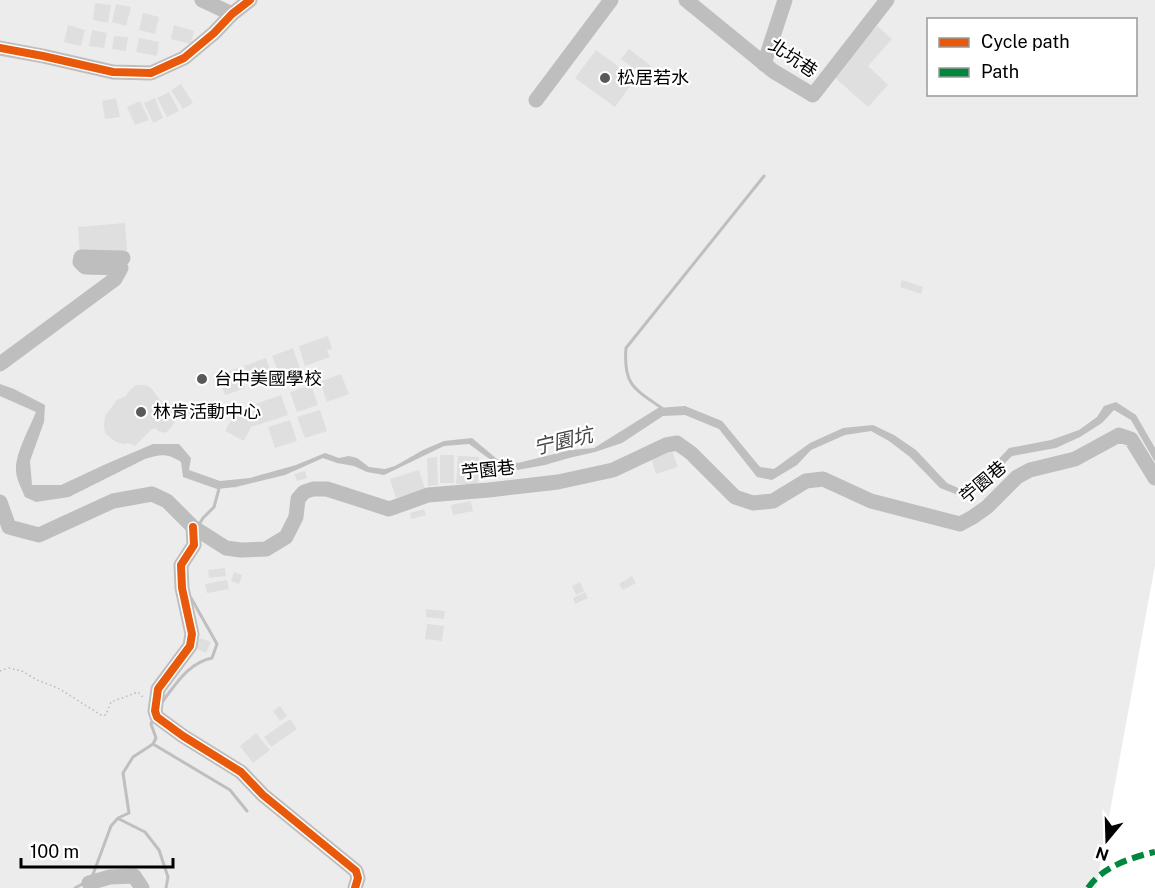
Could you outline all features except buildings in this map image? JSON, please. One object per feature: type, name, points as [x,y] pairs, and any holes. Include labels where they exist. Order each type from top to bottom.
[{"type":"street","points":[[202,0],[232,14]]},
{"type":"street","points":[[0,48],[113,72],[152,73],[184,58],[250,0]]},
{"type":"street","points":[[536,100],[611,0]]},
{"type":"street","name":"北坑巷","points":[[686,0],[773,71],[813,95],[887,0]]},
{"type":"street","points":[[764,64],[785,0]]},
{"type":"street","points":[[0,364],[115,279],[121,268],[85,267],[80,262],[81,257],[123,258]]},
{"type":"street","name":"苧園巷","points":[[0,502],[9,527],[39,535],[113,501],[152,494],[167,501],[193,527],[226,548],[241,550],[266,549],[286,537],[296,517],[298,499],[304,492],[313,489],[327,489],[389,509],[428,495],[558,482],[614,470],[666,445],[676,443],[691,453],[735,497],[753,503],[773,501],[807,481],[822,479],[871,501],[960,524],[987,507],[1017,477],[1030,470],[1075,459],[1119,435],[1131,439],[1155,478]]},
{"type":"street","points":[[193,527],[194,545],[181,565],[182,588],[192,634],[190,646],[158,689],[155,711],[157,717],[241,772],[263,795],[356,871],[358,878],[355,888]]},
{"type":"street","points":[[90,883],[134,876],[142,888]]},
{"type":"path","points":[[0,671],[9,668],[22,671],[58,688],[101,715],[106,715],[111,702],[138,692],[155,711]]},
{"type":"shaded area","points":[[0,0],[1155,0],[1155,565],[1096,888],[0,888]]},
{"type":"shaded area","points":[[0,384],[45,405],[44,422],[30,461],[32,485],[61,485],[153,444],[179,444],[191,458],[189,470],[220,481],[250,478],[296,465],[325,453],[339,458],[349,456],[357,458],[369,467],[385,469],[444,441],[472,438],[497,459],[518,463],[570,450],[594,448],[658,408],[685,406],[722,421],[760,467],[774,469],[810,443],[843,428],[873,425],[894,435],[916,450],[947,483],[965,491],[983,476],[1009,448],[1051,440],[1079,430],[1097,417],[1104,406],[1116,402],[1136,415],[1155,448],[1155,462],[1131,420],[1114,410],[1102,423],[1056,448],[1012,456],[966,498],[940,488],[910,457],[871,431],[845,435],[811,450],[797,465],[772,480],[757,477],[719,429],[685,415],[663,416],[622,443],[595,452],[517,470],[495,463],[469,444],[444,446],[384,475],[323,458],[285,475],[236,487],[217,489],[183,477],[181,462],[172,457],[160,455],[145,459],[69,497],[36,502],[25,497],[18,480],[16,464],[36,412],[0,396]]},
{"type":"waterway","points":[[663,409],[638,391],[629,379],[626,348],[764,176]]},
{"type":"waterway","points":[[198,526],[214,507],[220,485]]},
{"type":"waterway","points":[[162,702],[189,669],[212,658],[217,644],[191,598]]},
{"type":"waterway","points":[[92,877],[111,826],[118,818],[129,813],[123,773],[133,757],[153,744],[156,738],[151,724],[153,719]]},
{"type":"waterway","points":[[153,744],[230,790],[247,811]]},
{"type":"waterway","points":[[119,819],[145,832],[159,850],[168,877],[166,888]]},
{"type":"waterway","points":[[75,888],[84,883]]},
{"type":"marked path","points":[[1088,888],[1109,869],[1127,860],[1155,852]]},
{"type":"cycle path","points":[[0,48],[113,72],[151,73],[184,58],[250,0]]},
{"type":"cycle path","points":[[193,527],[194,545],[181,565],[182,588],[192,634],[190,646],[158,689],[155,711],[157,717],[241,772],[263,795],[356,871],[358,878],[355,888]]},
{"type":"place","name":"松居若水","points":[[605,78]]},
{"type":"place","name":"台中美國學校","points":[[202,379]]},
{"type":"place","name":"林肯活動中心","points":[[141,412]]},
{"type":"water label","name":"宁園坑","points":[[563,441]]}]
